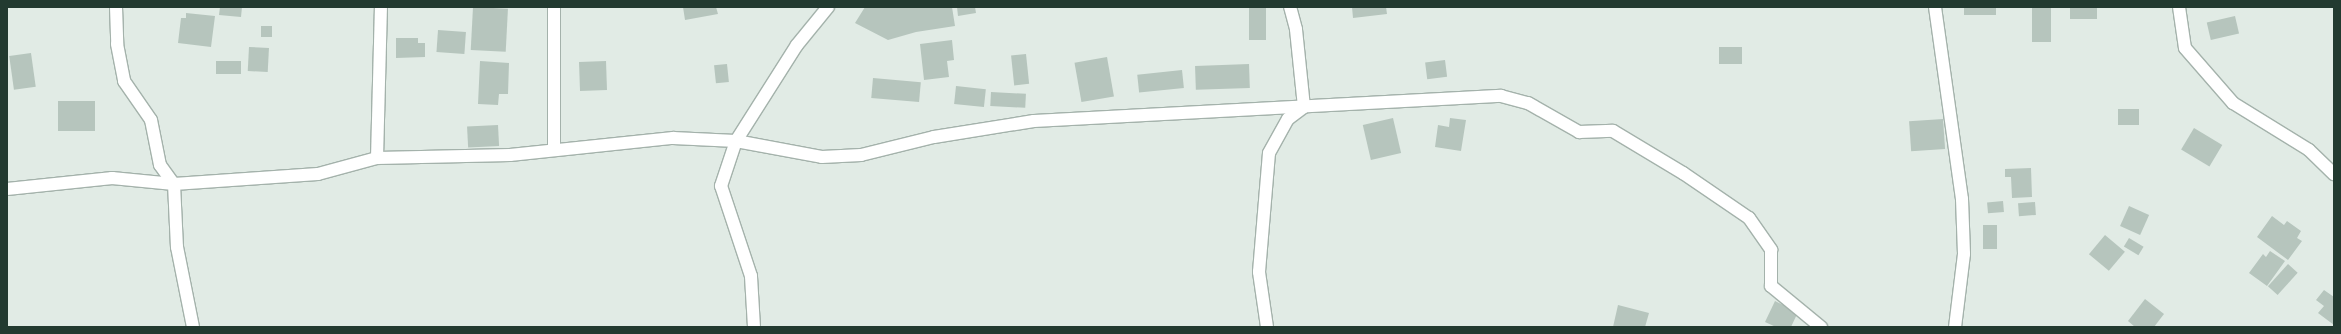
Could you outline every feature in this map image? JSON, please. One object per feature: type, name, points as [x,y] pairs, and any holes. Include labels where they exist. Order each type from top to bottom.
[{"type":"street","points":[[116,7],[117,44],[124,81],[151,120],[160,165],[174,184],[177,247],[193,327]]},
{"type":"street","points":[[377,158],[381,7]]},
{"type":"street","points":[[554,7],[554,149]]},
{"type":"street","points":[[754,327],[751,276],[721,186],[736,141],[797,45],[828,7]]},
{"type":"street","points":[[1290,7],[1296,30],[1304,107]]},
{"type":"street","points":[[1935,7],[1962,199],[1964,254],[1955,327]]},
{"type":"street","points":[[2179,7],[2185,48],[2233,103],[2309,150],[2334,174]]},
{"type":"street","points":[[7,189],[112,178],[174,184],[318,174],[377,158],[510,155],[554,149],[673,138],[736,141],[822,157],[846,156],[862,154],[934,137],[1034,122],[1501,96],[1528,103],[1579,132],[1613,131],[1683,173],[1749,218],[1771,250],[1771,286],[1821,327]]},
{"type":"street","points":[[1267,327],[1259,272],[1269,153],[1288,119],[1304,107]]},
{"type":"building","points":[[220,7],[242,7],[241,17],[219,15]]},
{"type":"building","points":[[473,7],[508,9],[506,52],[471,50]]},
{"type":"building","points":[[683,7],[716,7],[718,14],[685,20]]},
{"type":"building","points":[[865,7],[952,7],[955,26],[916,32],[888,40],[855,23]]},
{"type":"building","points":[[957,7],[975,7],[976,13],[958,16]]},
{"type":"building","points":[[1249,7],[1266,7],[1266,40],[1249,40]]},
{"type":"building","points":[[1352,7],[1386,7],[1387,14],[1353,18]]},
{"type":"building","points":[[1964,7],[1996,7],[1996,15],[1964,15]]},
{"type":"building","points":[[2032,7],[2051,7],[2051,42],[2032,42]]},
{"type":"building","points":[[2070,7],[2097,7],[2097,19],[2070,19]]},
{"type":"building","points":[[186,13],[215,16],[211,47],[178,43],[181,18],[186,18]]},
{"type":"building","points":[[2235,16],[2239,34],[2211,40],[2207,23]]},
{"type":"building","points":[[261,26],[272,26],[272,37],[261,37]]},
{"type":"building","points":[[438,30],[466,32],[464,54],[436,52]]},
{"type":"building","points":[[396,38],[418,38],[418,43],[425,43],[425,57],[396,58]]},
{"type":"building","points":[[952,40],[954,60],[947,61],[949,77],[924,80],[920,44]]},
{"type":"building","points":[[249,47],[269,48],[268,72],[248,71]]},
{"type":"building","points":[[1719,47],[1742,47],[1742,64],[1719,64]]},
{"type":"building","points":[[31,53],[36,87],[14,90],[9,56]]},
{"type":"building","points":[[1026,54],[1029,84],[1014,85],[1011,56]]},
{"type":"building","points":[[1107,57],[1114,96],[1081,102],[1075,63]]},
{"type":"building","points":[[1445,60],[1447,77],[1427,79],[1425,62]]},
{"type":"building","points":[[216,61],[241,61],[241,74],[216,74]]},
{"type":"building","points":[[480,61],[509,63],[508,94],[499,94],[498,105],[478,104]]},
{"type":"building","points":[[606,61],[607,90],[580,91],[579,62]]},
{"type":"building","points":[[727,64],[729,82],[716,83],[714,65]]},
{"type":"building","points":[[1249,64],[1250,88],[1196,90],[1195,66]]},
{"type":"building","points":[[1182,70],[1184,88],[1139,93],[1137,75]]},
{"type":"building","points":[[873,78],[921,82],[919,102],[871,98]]},
{"type":"building","points":[[956,86],[986,89],[984,107],[954,104]]},
{"type":"building","points":[[991,92],[1026,94],[1025,108],[990,106]]},
{"type":"building","points":[[58,101],[95,101],[95,131],[58,131]]},
{"type":"building","points":[[2118,109],[2139,109],[2139,125],[2118,125]]},
{"type":"building","points":[[1393,118],[1401,153],[1371,160],[1363,125]]},
{"type":"building","points":[[1450,118],[1466,120],[1461,151],[1435,147],[1438,125],[1449,127]]},
{"type":"building","points":[[1943,119],[1945,149],[1911,151],[1909,121]]},
{"type":"building","points":[[498,125],[499,146],[468,148],[467,127]]},
{"type":"building","points":[[2194,128],[2222,145],[2209,166],[2181,149]]},
{"type":"building","points":[[2031,168],[2032,197],[2012,198],[2011,177],[2005,177],[2005,169]]},
{"type":"building","points":[[2003,201],[2004,212],[1988,213],[1987,202]]},
{"type":"building","points":[[2035,202],[2036,215],[2019,216],[2018,203]]},
{"type":"building","points":[[2129,206],[2149,215],[2140,235],[2120,226]]},
{"type":"building","points":[[2272,216],[2284,225],[2287,221],[2301,231],[2297,238],[2302,241],[2288,260],[2257,237]]},
{"type":"building","points":[[1983,225],[1997,225],[1997,249],[1983,249]]},
{"type":"building","points":[[2105,235],[2125,252],[2109,271],[2089,254]]},
{"type":"building","points":[[2129,238],[2144,247],[2138,255],[2124,247]]},
{"type":"building","points":[[2270,251],[2285,261],[2267,286],[2249,273],[2263,254],[2266,257]]},
{"type":"building","points":[[2288,264],[2298,273],[2278,295],[2268,286]]},
{"type":"building","points":[[2324,290],[2334,297],[2334,325],[2318,313],[2324,306],[2316,300]]},
{"type":"building","points":[[2145,299],[2164,314],[2154,327],[2135,327],[2128,321]]},
{"type":"building","points":[[1775,301],[1798,312],[1791,327],[1776,327],[1765,322]]},
{"type":"building","points":[[1618,305],[1649,313],[1645,327],[1613,327]]}]
